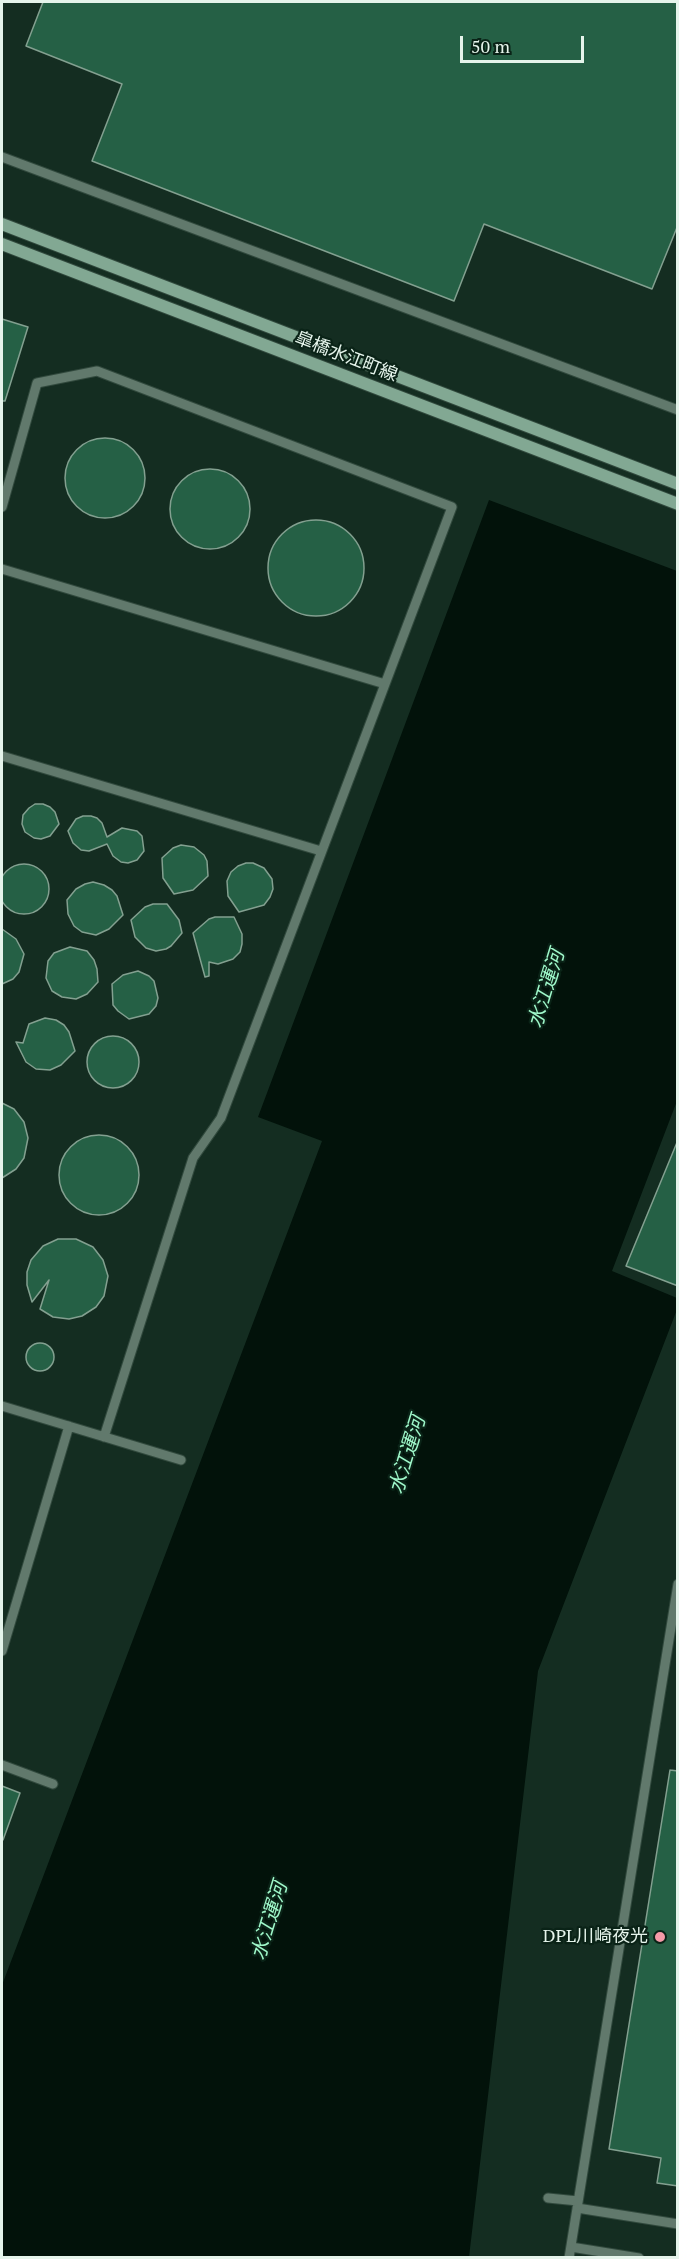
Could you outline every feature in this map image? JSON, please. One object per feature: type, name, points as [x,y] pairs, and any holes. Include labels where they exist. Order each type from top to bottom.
[{"type":"street","name":"皐橋水江町線","points":[[2,224],[678,484]]},
{"type":"street","name":"皐橋水江町線","points":[[2,243],[678,504]]},
{"type":"lane","points":[[2,157],[678,410]]},
{"type":"lane","points":[[2,507],[37,383],[97,370],[452,507],[221,1118],[193,1158],[105,1437]]},
{"type":"lane","points":[[2,569],[385,684]]},
{"type":"lane","points":[[2,756],[321,851]]},
{"type":"lane","points":[[2,1406],[181,1460]]},
{"type":"lane","points":[[2,1651],[69,1426]]},
{"type":"lane","points":[[569,2258],[678,1584]]},
{"type":"lane","points":[[2,1765],[52,1784]]},
{"type":"lane","points":[[548,2198],[678,2224]]},
{"type":"lane","points":[[571,2247],[639,2258]]},
{"type":"water","name":"水江運河","points":[[489,500],[677,571],[677,1101],[612,1271],[677,1298],[678,1307],[538,1671],[469,2257],[2,2257],[2,1985],[322,1141],[258,1117]]},
{"type":"building","points":[[43,2],[678,2],[678,225],[652,289],[484,224],[454,301],[92,161],[122,84],[26,46]]},
{"type":"building","points":[[2,319],[28,327],[5,401],[2,401]]},
{"type":"building","points":[[97,438],[113,438],[134,449],[145,470],[145,486],[134,507],[113,518],[97,518],[83,512],[71,500],[65,486],[65,470],[71,456],[83,444]]},
{"type":"building","points":[[202,469],[218,469],[239,480],[250,501],[250,517],[239,538],[218,549],[202,549],[188,543],[176,531],[170,517],[170,501],[176,487],[188,475]]},
{"type":"building","points":[[316,520],[334,524],[350,534],[360,550],[364,568],[360,586],[350,602],[334,612],[316,616],[298,612],[282,602],[272,586],[268,568],[272,550],[282,534],[298,524]]},
{"type":"building","points":[[35,804],[50,807],[55,812],[59,824],[50,836],[41,839],[34,838],[25,832],[22,824],[23,815]]},
{"type":"building","points":[[83,816],[97,818],[102,823],[107,837],[122,828],[137,831],[142,836],[144,851],[137,860],[128,863],[121,862],[113,856],[107,844],[89,851],[81,850],[73,843],[68,831],[76,819]]},
{"type":"building","points":[[181,845],[194,847],[204,855],[207,861],[208,876],[193,890],[174,894],[163,878],[162,858],[173,848]]},
{"type":"building","points":[[246,863],[253,863],[264,868],[272,879],[273,889],[264,905],[239,912],[228,896],[227,881],[231,872]]},
{"type":"building","points":[[19,864],[29,864],[42,871],[49,884],[49,894],[42,907],[29,914],[19,914],[10,910],[3,903],[-1,894],[-1,884],[3,875],[10,868]]},
{"type":"building","points":[[93,882],[112,890],[117,896],[123,915],[109,929],[96,935],[82,932],[74,926],[68,914],[67,900],[76,889]]},
{"type":"building","points":[[153,904],[167,904],[179,920],[182,933],[171,946],[156,951],[146,948],[135,937],[131,920],[145,907]]},
{"type":"building","points":[[234,917],[242,934],[242,944],[240,952],[233,959],[218,964],[209,962],[209,976],[205,977],[193,933],[209,919]]},
{"type":"building","points":[[2,929],[16,939],[24,954],[19,972],[13,979],[2,984]]},
{"type":"building","points":[[70,947],[87,951],[97,969],[98,982],[87,994],[76,999],[62,997],[52,991],[46,978],[48,961],[54,953]]},
{"type":"building","points":[[138,971],[154,981],[158,998],[156,1006],[149,1014],[129,1019],[113,1005],[112,984],[123,975]]},
{"type":"building","points":[[45,1018],[56,1020],[64,1025],[69,1032],[75,1051],[61,1065],[50,1070],[36,1069],[26,1062],[16,1042],[23,1043],[29,1024]]},
{"type":"building","points":[[113,1036],[127,1040],[135,1048],[139,1062],[135,1076],[127,1084],[113,1088],[99,1084],[91,1076],[87,1062],[91,1048],[99,1040]]},
{"type":"building","points":[[2,1103],[14,1109],[24,1122],[28,1138],[24,1158],[16,1169],[2,1178]]},
{"type":"building","points":[[91,1135],[107,1135],[128,1146],[139,1167],[139,1183],[128,1204],[107,1215],[91,1215],[77,1209],[65,1197],[59,1183],[59,1167],[65,1153],[77,1141]]},
{"type":"building","points":[[678,1140],[678,1286],[626,1266]]},
{"type":"building","points":[[58,1239],[76,1239],[93,1247],[103,1260],[108,1276],[104,1296],[96,1307],[82,1316],[69,1319],[53,1317],[40,1309],[49,1280],[32,1302],[27,1285],[27,1272],[31,1260],[43,1246]]},
{"type":"building","points":[[40,1343],[50,1347],[54,1357],[50,1367],[40,1371],[30,1367],[26,1357],[30,1347]]},
{"type":"building","name":"DPL川崎夜光","points":[[670,1770],[678,1771],[678,2186],[657,2183],[661,2158],[609,2149]]},
{"type":"building","points":[[2,1786],[20,1793],[3,1840],[2,1840]]},
{"type":"place","name":"DPL川崎夜光","points":[[660,1937]]}]
